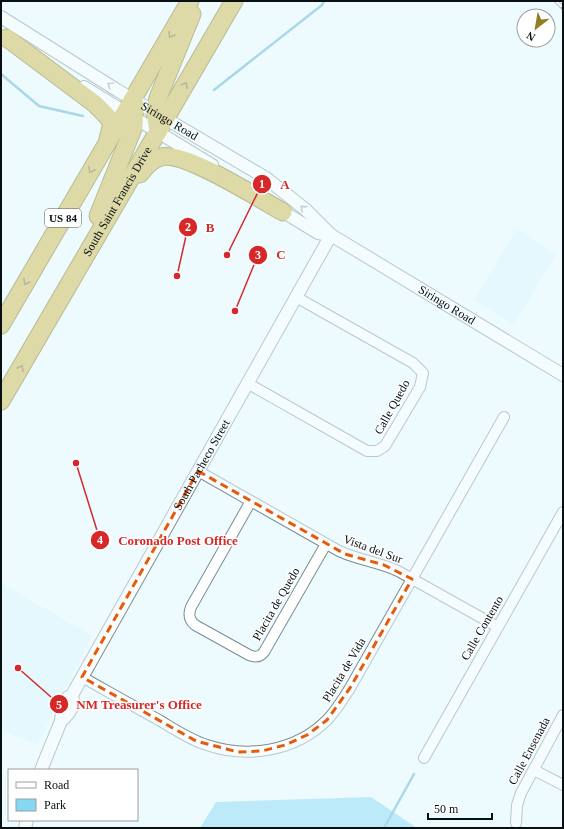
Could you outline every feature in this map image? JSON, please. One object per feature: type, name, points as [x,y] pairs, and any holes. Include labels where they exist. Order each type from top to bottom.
[{"type":"highway","name":"US 84","points":[[1,325],[107,143],[131,110],[190,1]]},
{"type":"highway","points":[[160,121],[158,98],[198,1]]},
{"type":"highway","name":"South Saint Francis Drive","points":[[1,401],[100,232],[160,121],[234,1]]},
{"type":"highway","points":[[4,36],[104,112],[112,123],[107,143]]},
{"type":"highway","points":[[60,299],[106,197],[131,135],[131,110]]},
{"type":"highway","points":[[100,232],[143,170],[149,163],[160,157],[175,156],[204,168],[283,212]]},
{"type":"street","name":"Siringo Road","points":[[1,17],[131,110],[160,121],[234,179],[283,212],[318,233],[331,235]]},
{"type":"street","name":"Siringo Road","points":[[4,36],[131,110],[160,121],[266,178],[306,210],[331,235],[563,375]]},
{"type":"street","name":"South Pacheco Street","points":[[41,769],[61,721],[72,709],[74,701],[72,695],[331,235]]},
{"type":"street","name":"Calle Quedo","points":[[247,383],[367,451],[377,451],[385,446],[420,387],[423,373],[413,363],[296,297]]},
{"type":"street","name":"Placita de Vida","points":[[82,677],[205,745],[226,750],[250,752],[285,746],[296,741],[317,728],[336,710],[350,688],[504,417]]},
{"type":"street","name":"Vista del Sur","points":[[198,471],[345,554],[384,565],[498,627]]},
{"type":"street","name":"Placita de Quedo","points":[[251,501],[189,610],[189,617],[192,623],[249,655],[255,657],[260,656],[264,652],[326,544]]},
{"type":"street","name":"Calle Contento","points":[[424,758],[563,512]]},
{"type":"street","name":"Calle Ensenada","points":[[516,823],[516,810],[519,799],[563,715]]},
{"type":"street","points":[[534,770],[563,786]]},
{"type":"highlighted area","points":[[198,471],[345,554],[384,565],[412,579],[350,688],[327,720],[307,735],[285,745],[262,751],[238,752],[196,741],[82,677]]},
{"type":"shaded area","points":[[517,230],[556,254],[514,324],[474,300]]},
{"type":"shaded area","points":[[1,583],[92,636],[37,745],[1,730]]},
{"type":"green space","points":[[371,797],[417,828],[200,828],[216,802]]},
{"type":"waterway","points":[[214,90],[322,5],[324,1]]},
{"type":"waterway","points":[[1,74],[39,106],[83,116]]},
{"type":"waterway","points":[[384,828],[414,774]]},
{"type":"railway","points":[[556,1],[563,8]]},
{"type":"place","name":"A","points":[[227,255]]},
{"type":"place","name":"B","points":[[177,276]]},
{"type":"place","name":"C","points":[[235,311]]},
{"type":"place","name":"Coronado Post Office","points":[[76,463]]},
{"type":"place","name":"NM Treasurer's Office","points":[[18,668]]}]
